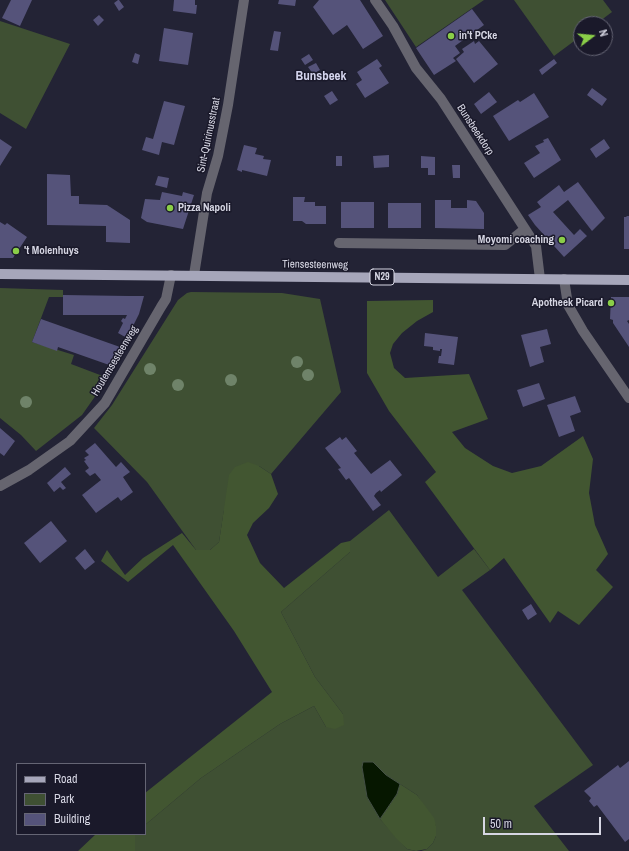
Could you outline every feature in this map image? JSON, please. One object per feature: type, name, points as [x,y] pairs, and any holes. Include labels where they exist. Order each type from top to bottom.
[{"type":"main road","name":"Tiensesteenweg","points":[[0,274],[629,280]]},
{"type":"street","name":"Sint-Quirinusstraat","points":[[194,275],[207,193],[218,156],[228,105],[244,0]]},
{"type":"street","name":"Bunsbeekdorp","points":[[375,0],[393,26],[416,68],[445,105],[536,246],[540,279]]},
{"type":"street","points":[[339,243],[505,245],[525,229]]},
{"type":"street","name":"Houtemsesteenweg","points":[[0,486],[29,470],[70,441],[105,402],[166,299],[171,275]]},
{"type":"street","points":[[564,279],[568,305],[583,331],[629,398]]},
{"type":"green space","points":[[385,0],[484,0],[416,47]]},
{"type":"green space","points":[[514,0],[603,0],[612,12],[607,16],[573,16],[573,42],[554,56]]},
{"type":"green space","points":[[0,21],[70,44],[26,129],[0,113]]},
{"type":"green space","points":[[0,288],[63,290],[63,297],[49,297],[32,342],[74,355],[71,364],[108,378],[82,415],[36,451],[21,435],[0,418]]},
{"type":"green space","points":[[187,293],[282,293],[320,299],[341,392],[271,474],[259,466],[224,510],[219,542],[210,550],[196,550],[147,482],[94,428],[112,405],[178,300]]},
{"type":"green space","points":[[433,300],[433,312],[417,321],[402,333],[393,344],[390,353],[394,368],[405,378],[469,374],[488,419],[452,432],[465,448],[493,466],[512,473],[541,466],[583,436],[593,459],[589,493],[595,525],[608,554],[596,570],[613,587],[579,625],[558,611],[550,623],[504,558],[490,570],[425,482],[436,472],[389,411],[367,373],[367,301]]},
{"type":"green space","points":[[248,462],[259,466],[271,474],[278,494],[269,508],[253,523],[247,535],[260,563],[284,588],[341,543],[350,541],[350,552],[281,612],[315,677],[343,714],[344,725],[335,729],[326,727],[314,706],[280,724],[201,778],[146,824],[146,792],[272,692],[234,631],[173,545],[128,582],[101,561],[107,550],[125,575],[143,558],[182,533],[196,550],[210,550],[219,542],[229,475],[235,467]]},
{"type":"green space","points":[[389,510],[438,577],[474,549],[490,570],[462,590],[593,765],[534,806],[569,851],[421,851],[427,849],[433,843],[436,836],[436,826],[417,795],[379,769],[362,767],[367,797],[380,819],[407,849],[416,851],[135,851],[134,835],[146,835],[146,824],[201,778],[280,724],[314,706],[326,727],[343,714],[315,677],[281,612],[350,552],[350,541]]},
{"type":"green space","points":[[400,784],[417,795],[434,818],[436,836],[433,843],[427,849],[416,851],[407,849],[380,819],[397,794]]},
{"type":"green space","points":[[95,835],[135,835],[135,851],[78,851]]},
{"type":"shaded area","points":[[363,762],[373,762],[386,775],[400,784],[397,794],[380,819],[367,797],[362,767]]},
{"type":"building","points":[[11,0],[32,0],[20,26],[2,18]]},
{"type":"building","points":[[118,0],[124,7],[119,11],[114,3]]},
{"type":"building","points":[[174,0],[195,0],[195,5],[197,5],[196,14],[173,11]]},
{"type":"building","points":[[279,0],[296,0],[295,6],[278,4]]},
{"type":"building","points":[[319,0],[360,0],[383,36],[363,49],[347,25],[333,35],[313,7]]},
{"type":"building","name":"in't PCke","points":[[472,9],[484,25],[455,46],[460,53],[453,58],[456,61],[434,75],[416,48]]},
{"type":"building","points":[[99,15],[104,20],[98,26],[93,20]]},
{"type":"building","points":[[164,28],[193,33],[188,65],[159,61]]},
{"type":"building","points":[[274,31],[281,32],[278,51],[270,50]]},
{"type":"building","points":[[474,41],[475,44],[479,41],[498,64],[474,83],[456,59],[464,52],[462,49]]},
{"type":"building","points":[[135,53],[140,55],[138,64],[132,62]]},
{"type":"building","points":[[309,54],[313,60],[305,65],[301,59]]},
{"type":"building","points":[[377,59],[382,66],[379,68],[389,83],[365,98],[356,84],[362,80],[357,72]]},
{"type":"building","points":[[554,59],[557,63],[542,75],[539,70]]},
{"type":"building","points":[[316,63],[320,70],[313,74],[308,67]]},
{"type":"building","points":[[592,88],[607,99],[602,106],[587,95]]},
{"type":"building","points":[[332,91],[338,100],[330,105],[324,96]]},
{"type":"building","points":[[489,92],[497,102],[481,114],[474,104]]},
{"type":"building","points":[[534,93],[549,117],[509,141],[493,116],[518,100],[520,102]]},
{"type":"building","points":[[164,101],[185,106],[174,145],[162,142],[159,155],[142,150],[146,137],[153,139]]},
{"type":"building","points":[[548,138],[561,160],[534,178],[524,163],[540,153],[535,146],[544,142],[543,140]]},
{"type":"building","points":[[0,139],[12,147],[0,166]]},
{"type":"building","points":[[604,139],[610,148],[596,158],[590,149]]},
{"type":"building","points":[[244,145],[257,148],[255,154],[264,156],[263,159],[271,160],[267,176],[237,170]]},
{"type":"building","points":[[389,155],[389,167],[374,168],[373,156]]},
{"type":"building","points":[[336,156],[342,156],[342,166],[336,166]]},
{"type":"building","points":[[421,156],[435,157],[435,175],[428,175],[428,168],[421,168]]},
{"type":"building","points":[[452,165],[460,165],[460,178],[453,178]]},
{"type":"building","points":[[47,174],[70,175],[71,196],[79,196],[79,204],[107,205],[130,220],[130,243],[106,242],[106,226],[47,225]]},
{"type":"building","points":[[158,176],[169,178],[167,188],[155,185]]},
{"type":"building","points":[[578,182],[605,218],[592,231],[568,200],[553,212],[574,235],[580,229],[587,236],[564,257],[528,215],[541,207],[537,202],[559,185],[564,192]]},
{"type":"building","name":"Pizza Napoli","points":[[162,192],[182,196],[183,192],[194,195],[183,229],[147,222],[141,218],[145,199],[160,200]]},
{"type":"building","points":[[293,197],[305,197],[304,202],[315,202],[315,206],[326,206],[326,224],[306,224],[302,221],[293,221]]},
{"type":"building","points":[[435,200],[451,200],[451,208],[467,208],[467,200],[476,201],[484,213],[484,229],[435,228]]},
{"type":"building","points":[[341,202],[374,202],[374,228],[341,228]]},
{"type":"building","points":[[388,203],[421,203],[421,228],[388,228]]},
{"type":"building","points":[[626,216],[629,216],[629,249],[624,249],[624,217],[627,217]]},
{"type":"building","points":[[0,222],[5,225],[7,223],[27,237],[13,258],[0,258]]},
{"type":"building","points":[[63,295],[144,296],[139,314],[127,338],[118,333],[123,323],[121,321],[123,318],[125,319],[127,315],[63,315]]},
{"type":"building","points":[[611,297],[629,297],[629,320],[627,321],[629,324],[629,347],[613,323],[613,320],[610,319]]},
{"type":"building","points":[[41,319],[120,347],[112,366],[58,347],[57,351],[32,342]]},
{"type":"building","points":[[547,329],[551,344],[540,347],[544,362],[530,367],[521,335]]},
{"type":"building","points":[[425,333],[458,337],[454,365],[438,363],[442,349],[440,349],[440,351],[433,350],[433,347],[424,346]]},
{"type":"building","points":[[539,383],[545,399],[523,407],[517,390]]},
{"type":"building","points":[[575,396],[581,412],[570,416],[575,431],[559,437],[547,405]]},
{"type":"building","points":[[0,428],[15,441],[4,456],[0,453]]},
{"type":"building","points":[[340,437],[342,440],[346,437],[357,451],[354,453],[371,474],[390,460],[402,475],[381,492],[380,490],[376,493],[374,496],[381,505],[373,511],[349,478],[346,480],[338,469],[341,468],[325,448]]},
{"type":"building","points":[[95,443],[116,467],[121,462],[130,472],[123,477],[133,492],[121,501],[118,497],[96,513],[82,495],[101,480],[95,473],[90,476],[85,471],[89,468],[84,461],[86,460],[84,458],[89,455],[85,451]]},
{"type":"building","points":[[65,467],[71,474],[61,482],[66,488],[63,490],[60,487],[54,492],[47,483]]},
{"type":"building","points":[[51,521],[67,541],[40,563],[24,543]]},
{"type":"building","points":[[85,549],[95,562],[85,570],[75,558]]},
{"type":"building","points":[[531,604],[537,614],[528,620],[522,610]]},
{"type":"building","points":[[629,761],[629,839],[625,842],[597,805],[594,807],[589,801],[591,798],[584,791],[618,765],[620,768]]},
{"type":"place","name":"in't PCke","points":[[451,36]]},
{"type":"place","name":"Pizza Napoli","points":[[170,208]]},
{"type":"place","name":"Moyomi coaching","points":[[562,240]]},
{"type":"place","name":"'t Molenhuys","points":[[16,251]]},
{"type":"place","name":"Apotheek Picard","points":[[611,303]]},
{"type":"district","name":"Bunsbeek","points":[[321,77]]}]
